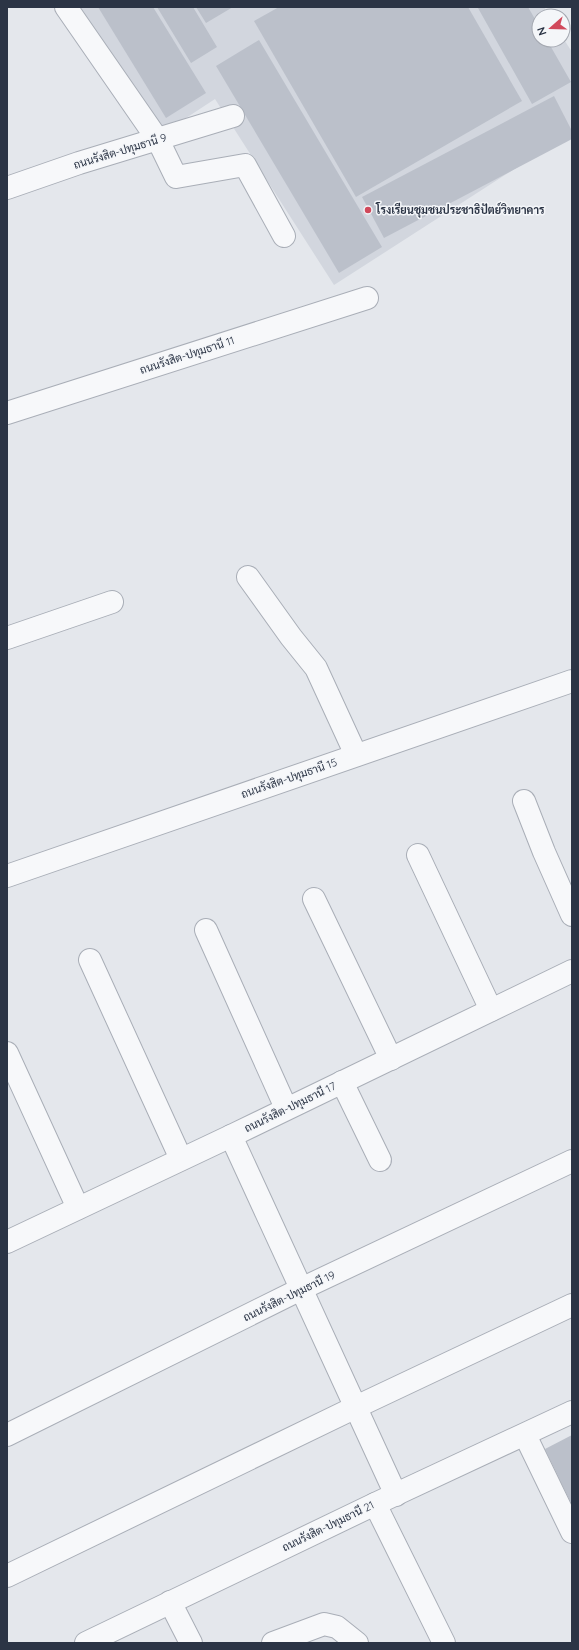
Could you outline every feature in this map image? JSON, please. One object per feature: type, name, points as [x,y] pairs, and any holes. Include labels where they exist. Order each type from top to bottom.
[{"type":"street","points":[[66,7],[158,140],[176,177],[245,165],[284,236]]},
{"type":"street","name":"ถนนรังสิต-ปทุมธานี 9","points":[[7,188],[79,163],[233,116]]},
{"type":"street","name":"ถนนรังสิต-ปทุมธานี 11","points":[[7,413],[367,298]]},
{"type":"street","points":[[248,577],[291,637],[316,668],[356,755]]},
{"type":"street","points":[[7,638],[112,602]]},
{"type":"street","name":"ถนนรังสิต-ปทุมธานี 15","points":[[7,876],[572,681]]},
{"type":"street","points":[[524,801],[544,852],[572,915]]},
{"type":"street","points":[[418,855],[491,1010]]},
{"type":"street","points":[[314,899],[391,1059]]},
{"type":"street","points":[[206,930],[286,1108]]},
{"type":"street","points":[[90,960],[181,1159]]},
{"type":"street","name":"ถนนรังสิต-ปทุมธานี 17","points":[[7,1242],[231,1136],[286,1108],[572,971]]},
{"type":"street","points":[[7,1053],[78,1208]]},
{"type":"street","points":[[342,1082],[380,1160]]},
{"type":"street","points":[[231,1136],[396,1494]]},
{"type":"street","name":"ถนนรังสิต-ปทุมธานี 19","points":[[7,1435],[302,1289],[572,1161]]},
{"type":"street","points":[[7,1576],[356,1407],[572,1305]]},
{"type":"street","name":"ถนนรังสิต-ปทุมธานี 21","points":[[86,1643],[396,1494],[572,1412]]},
{"type":"street","points":[[525,1435],[572,1532]]},
{"type":"street","points":[[375,1504],[444,1643]]},
{"type":"street","points":[[170,1602],[191,1643]]},
{"type":"street","points":[[273,1643],[324,1624],[337,1627],[357,1643]]},
{"type":"shaded area","name":"โรงเรียนชุมชนประชาธิปัตย์วิทยาคาร","points":[[79,7],[544,7],[531,8],[531,48],[569,48],[572,52],[572,132],[334,285],[215,99],[160,135]]},
{"type":"building","points":[[98,7],[153,7],[206,93],[166,118]]},
{"type":"building","points":[[157,7],[193,7],[217,47],[191,63]]},
{"type":"building","points":[[196,7],[233,7],[206,23]]},
{"type":"building","points":[[279,7],[468,7],[522,101],[356,197],[254,21]]},
{"type":"building","points":[[528,7],[531,12],[531,48],[552,48],[571,82],[532,104],[478,8]]},
{"type":"building","points":[[259,40],[382,247],[339,273],[216,66]]},
{"type":"building","points":[[554,96],[572,131],[572,139],[384,238],[362,197]]},
{"type":"building","points":[[572,1435],[572,1505],[545,1449]]},
{"type":"place","name":"โรงเรียนชุมชนประชาธิปัตย์วิทยาคาร","points":[[368,210]]}]
